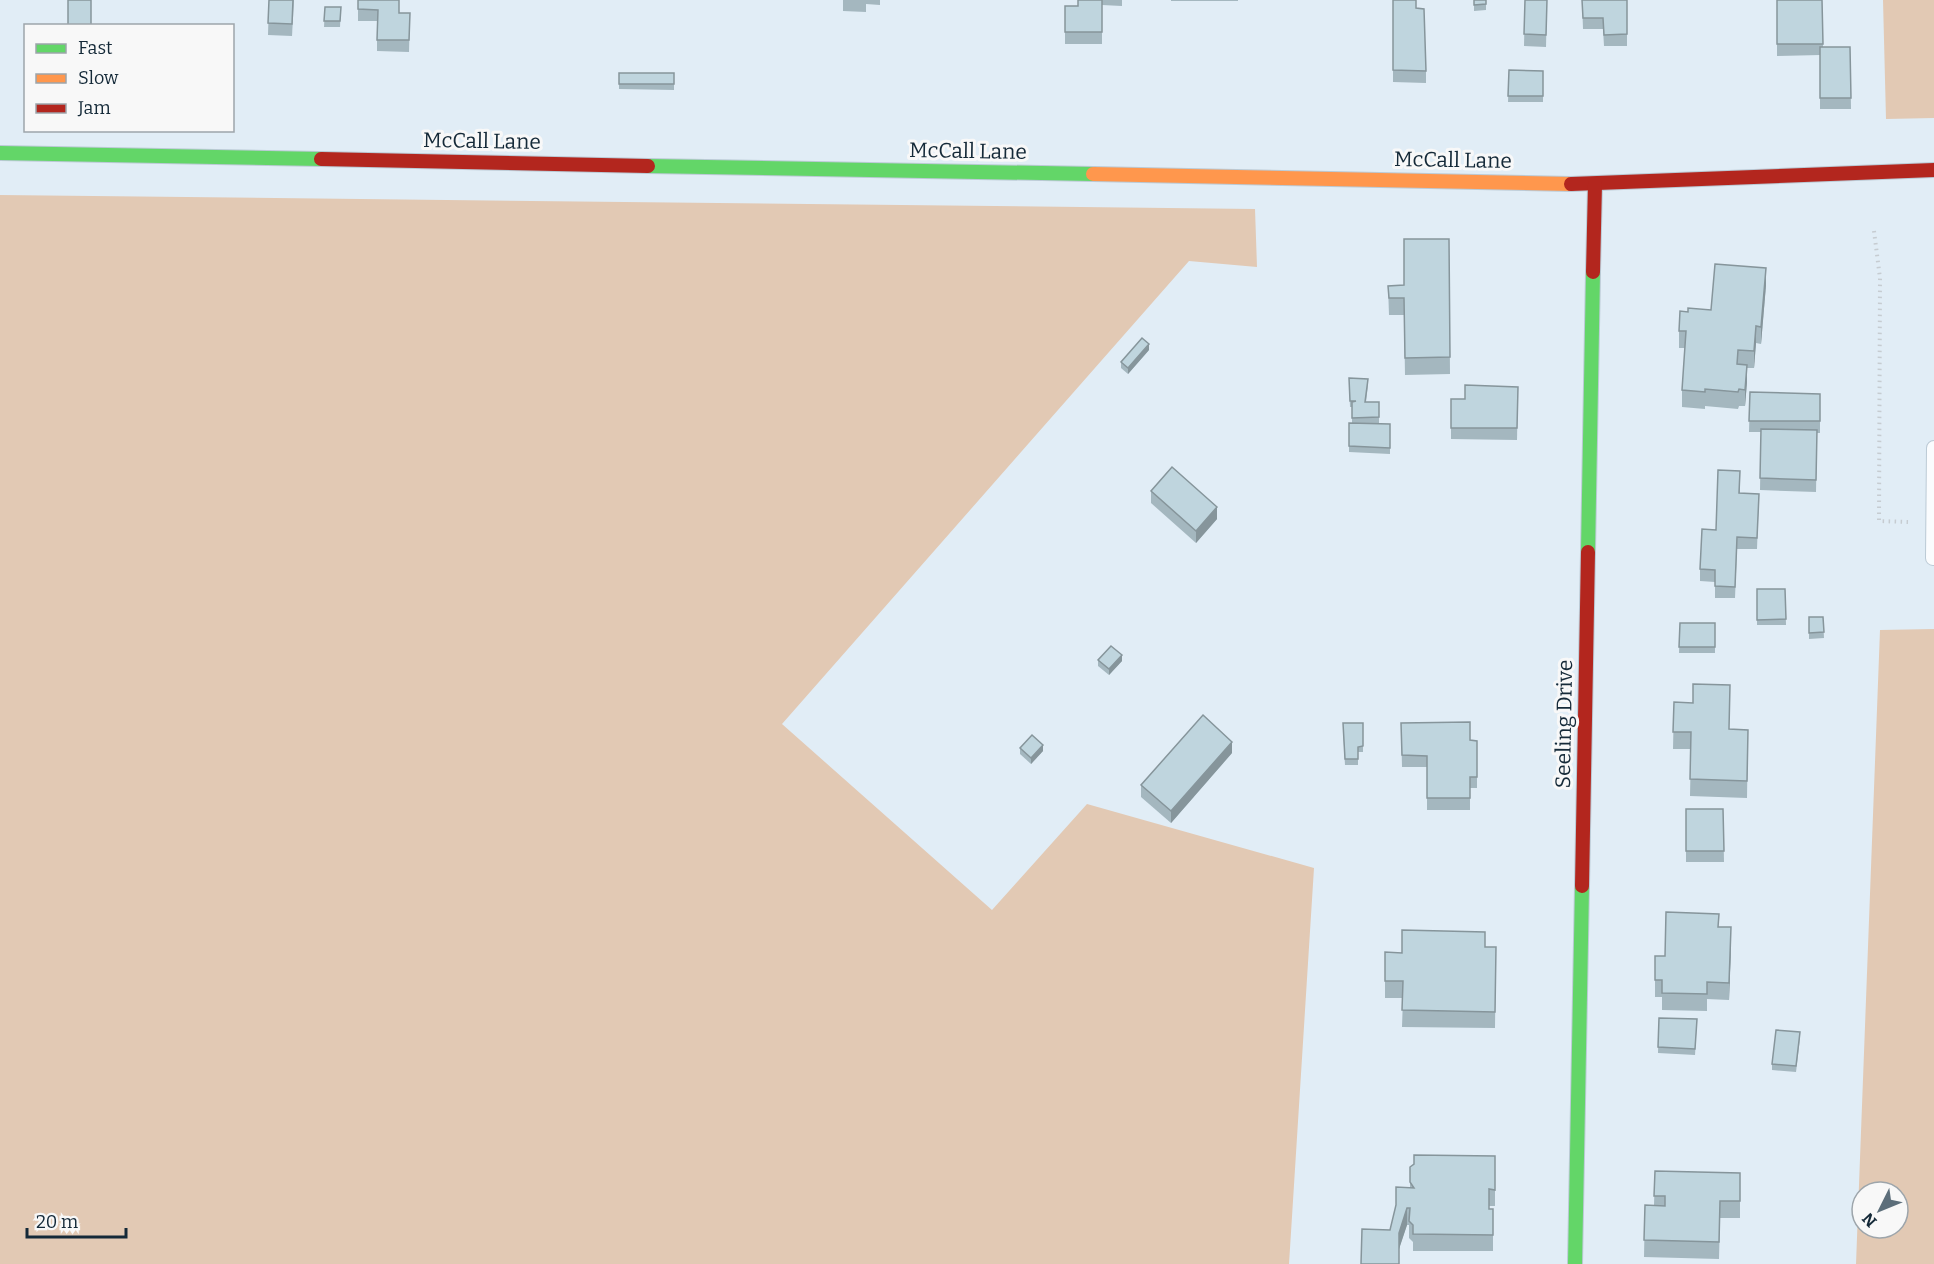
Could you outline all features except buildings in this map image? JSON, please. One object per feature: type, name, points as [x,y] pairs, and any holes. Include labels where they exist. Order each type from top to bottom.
[{"type":"street","name":"McCall Lane","points":[[0,153],[1595,184],[1934,170]]},
{"type":"street","name":"Seeling Drive","points":[[1575,1264],[1595,184]]},
{"type":"lane","points":[[1933,558],[1934,448]]},
{"type":"path","points":[[1874,231],[1880,278],[1879,521],[1908,522]]},
{"type":"shaded area","points":[[1883,0],[1934,0],[1934,118],[1886,119]]},
{"type":"shaded area","points":[[0,195],[1255,209],[1257,267],[1189,261],[782,724],[992,910],[1087,804],[1314,868],[1289,1264],[0,1264]]},
{"type":"shaded area","points":[[1934,629],[1934,1264],[1856,1264],[1857,1240],[1910,1240],[1910,1180],[1859,1180],[1880,630]]},
{"type":"traffic: fast","points":[[0,153],[321,159]]},
{"type":"traffic: fast","points":[[648,166],[1093,174]]},
{"type":"traffic: fast","points":[[1588,552],[1593,272]]},
{"type":"traffic: fast","points":[[1575,1264],[1582,886]]},
{"type":"traffic: slow","points":[[1093,174],[1571,184]]},
{"type":"traffic: jam","points":[[321,159],[648,166]]},
{"type":"traffic: jam","points":[[1571,184],[1934,170]]},
{"type":"traffic: jam","points":[[1593,272],[1595,184]]},
{"type":"traffic: jam","points":[[1582,886],[1588,552]]}]
